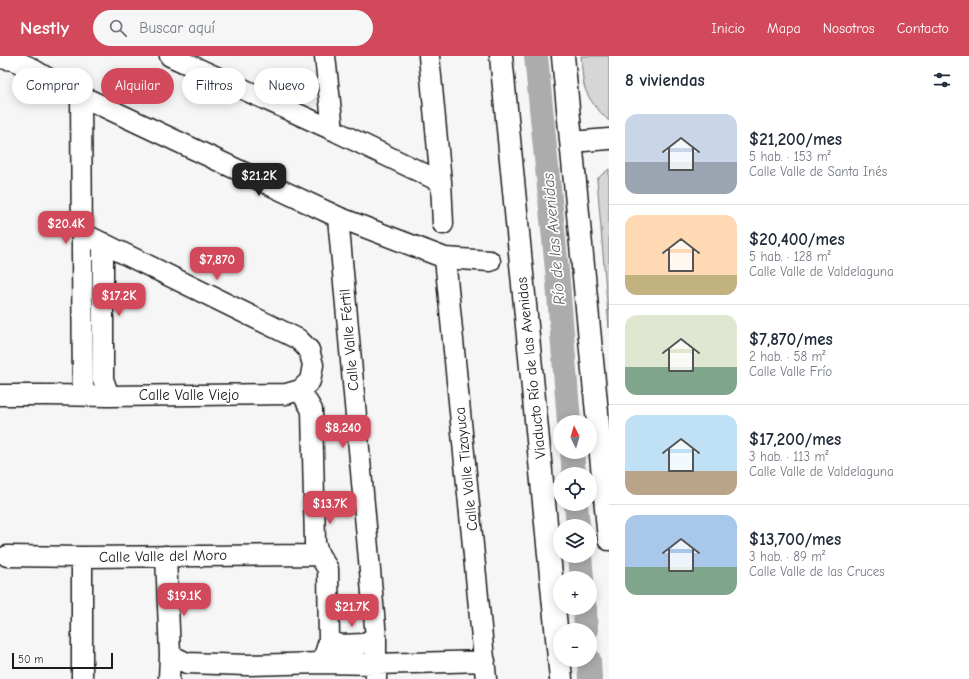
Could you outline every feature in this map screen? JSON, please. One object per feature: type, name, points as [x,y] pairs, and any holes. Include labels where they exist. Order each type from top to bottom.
[{"type":"main road","name":"Viaducto Río de las Avenidas","points":[[501,56],[561,679]]},
{"type":"main road","points":[[563,56],[609,539]]},
{"type":"street","points":[[326,56],[333,130]]},
{"type":"street","points":[[429,56],[441,182],[443,224]]},
{"type":"street","points":[[0,58],[13,60],[31,68]]},
{"type":"street","points":[[180,58],[441,182]]},
{"type":"street","points":[[0,69],[12,70]]},
{"type":"street","points":[[93,102],[338,217],[445,258],[490,261]]},
{"type":"street","points":[[81,104],[83,395]]},
{"type":"street","points":[[572,142],[609,139]]},
{"type":"street","name":"Calle Valle Fértil","points":[[338,217],[376,637],[376,671]]},
{"type":"street","points":[[82,233],[298,339],[309,350],[313,365],[310,381],[300,390],[312,410],[315,543],[319,555],[328,569],[329,640],[322,663]]},
{"type":"street","points":[[103,243],[103,379],[109,396]]},
{"type":"street","name":"Calle Valle Tizayuca","points":[[445,258],[485,670]]},
{"type":"street","name":"Calle Valle Viejo","points":[[0,395],[109,396],[286,394],[300,390]]},
{"type":"street","name":"Calle Valle del Moro","points":[[7,556],[82,557],[319,555]]},
{"type":"street","points":[[166,556],[170,655],[169,679]]},
{"type":"street","points":[[82,557],[82,679]]},
{"type":"street","points":[[329,640],[340,645],[363,644],[376,637]]},
{"type":"street","points":[[170,655],[187,663],[248,672],[322,663],[376,671],[485,670]]},
{"type":"shaded area","points":[[581,56],[609,56],[609,121],[588,95],[584,85]]},
{"type":"shaded area","points":[[609,169],[609,328],[597,179]]},
{"type":"waterway","name":"Río de las Avenidas","points":[[536,56],[557,270],[568,415]]},
{"type":"waterway","name":"Río de las Avenidas","points":[[573,459],[573,467]]},
{"type":"waterway","name":"Río de las Avenidas","points":[[577,511],[577,519]]},
{"type":"waterway","name":"Río de las Avenidas","points":[[581,563],[581,571]]},
{"type":"waterway","name":"Río de las Avenidas","points":[[585,615],[586,623]]},
{"type":"waterway","name":"Río de las Avenidas","points":[[589,667],[590,679]]}]
